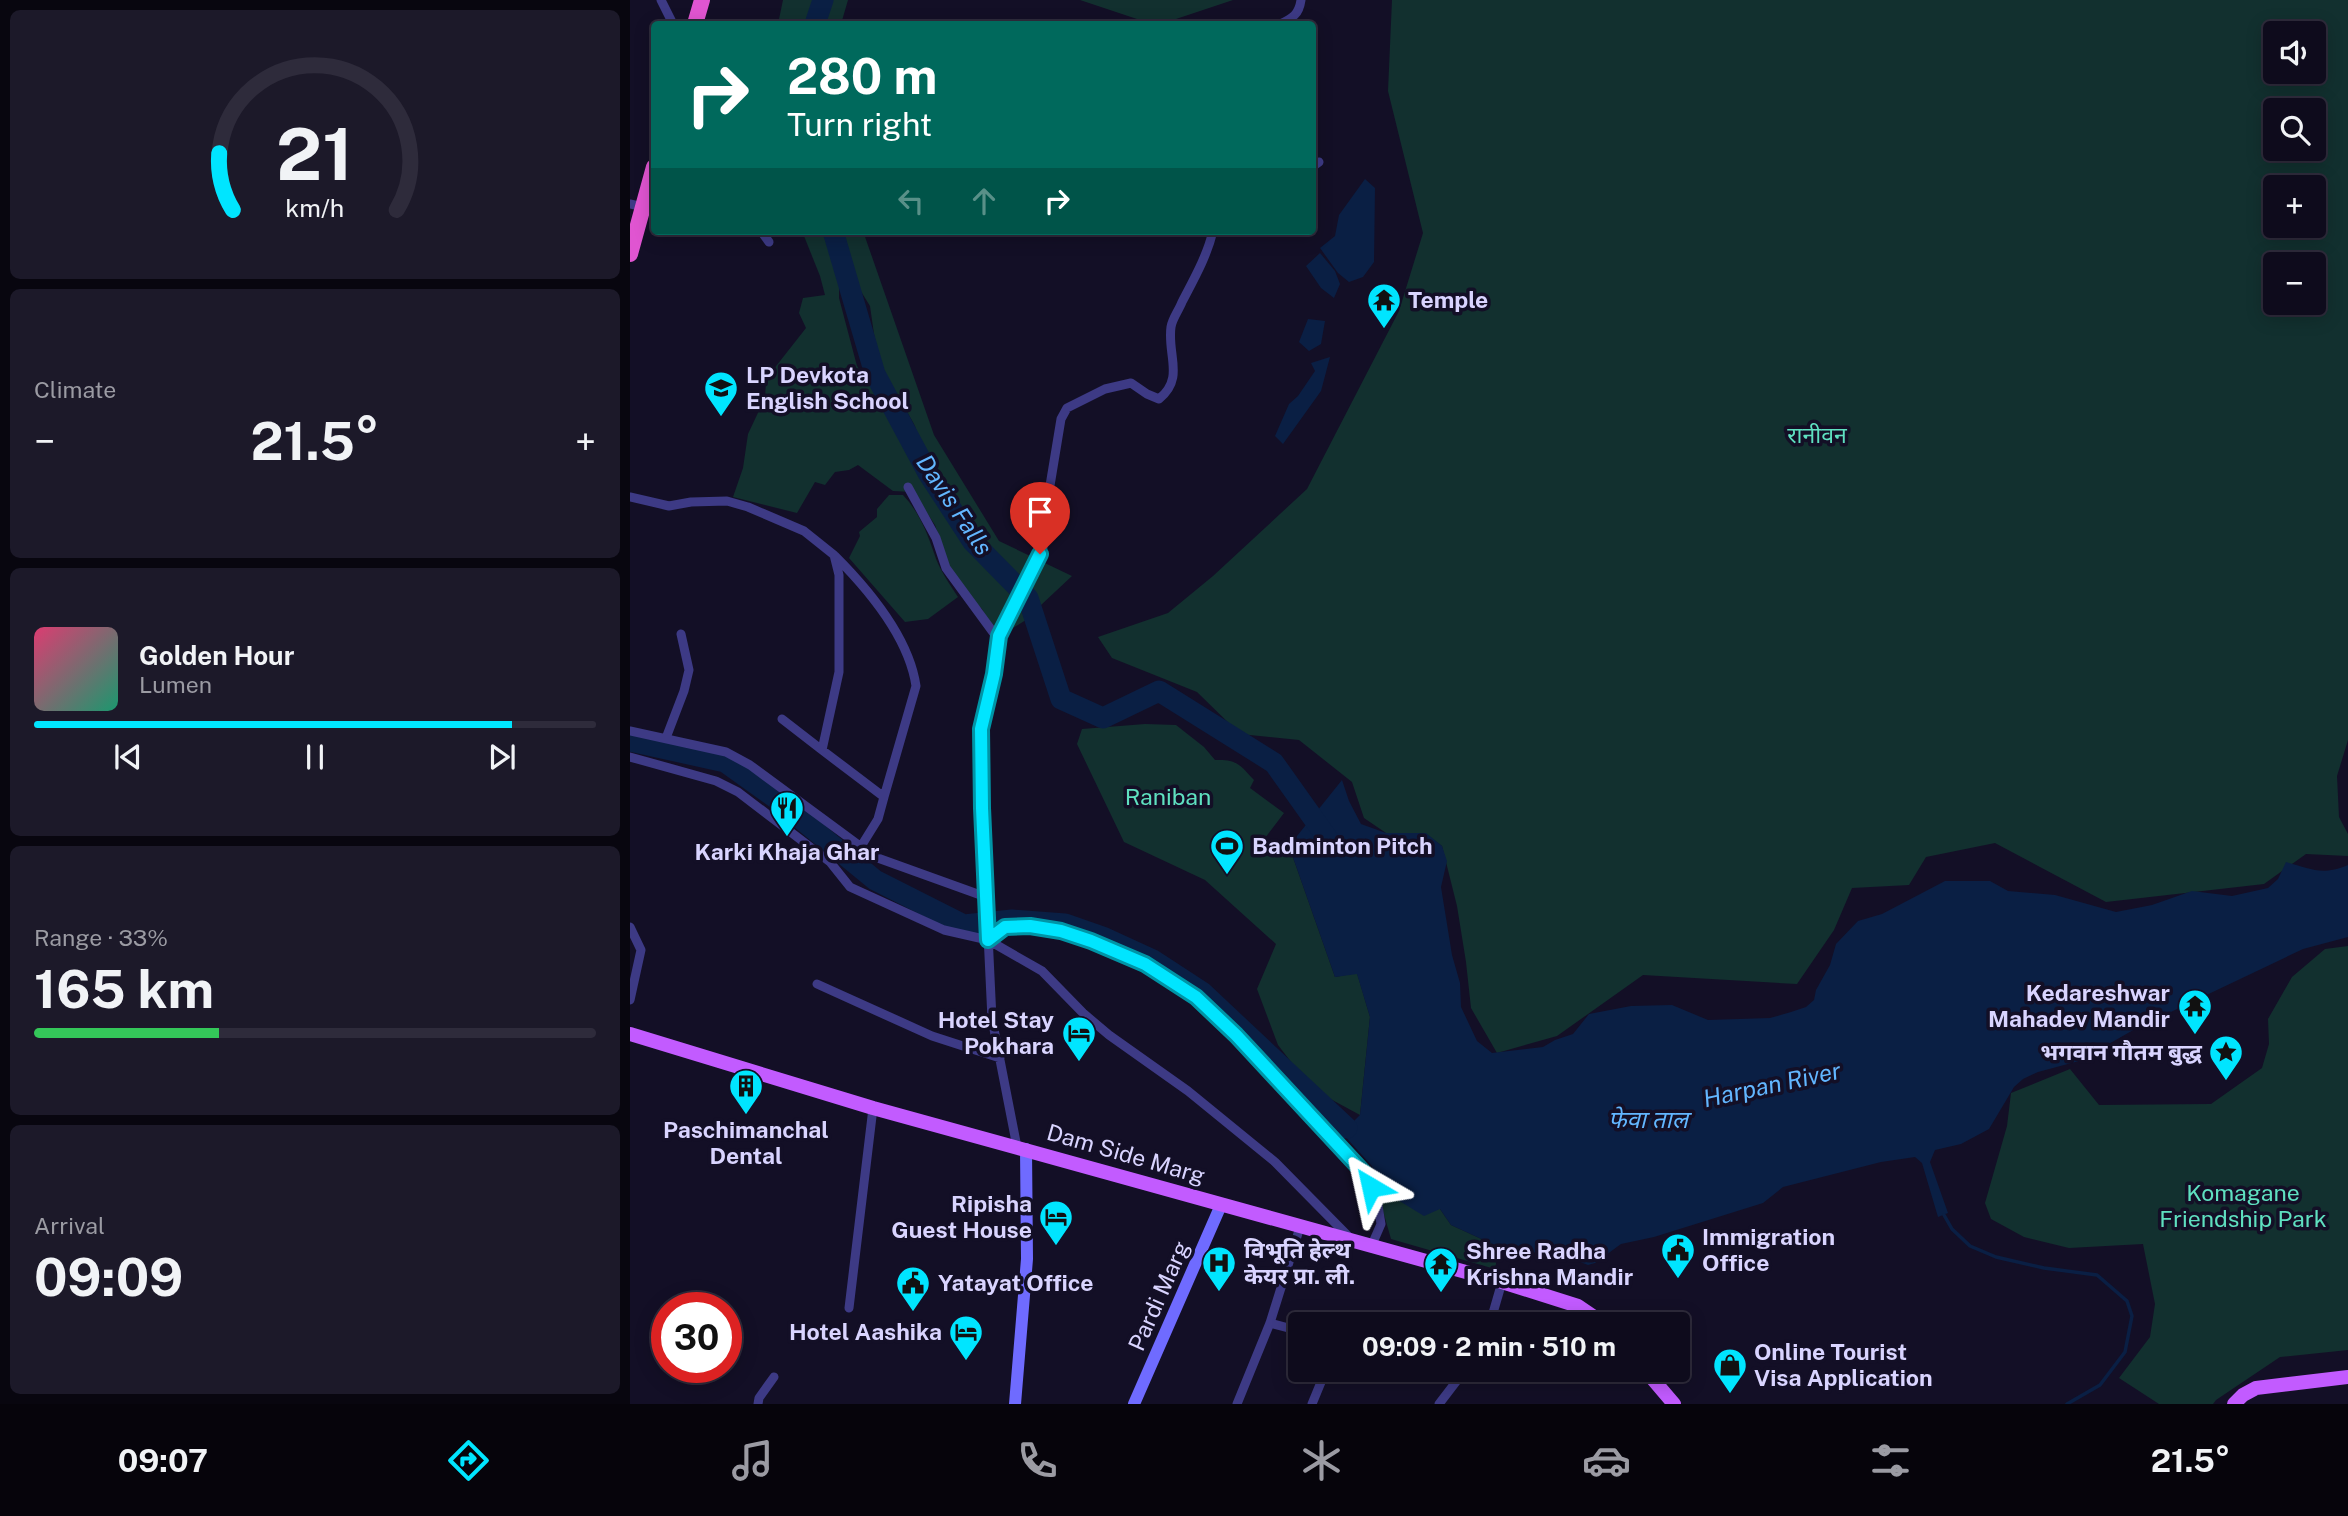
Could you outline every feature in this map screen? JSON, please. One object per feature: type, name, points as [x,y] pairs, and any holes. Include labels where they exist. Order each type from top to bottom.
[{"type":"highway","points":[[696,21],[702,0]]},
{"type":"highway","points":[[630,254],[651,177]]},
{"type":"main road","name":"Dam Side Marg","points":[[630,1034],[873,1108],[1502,1282],[1578,1306],[1587,1312]]},
{"type":"main road","points":[[1015,1404],[1027,1259],[1021,1148]]},
{"type":"main road","name":"Pardi Marg","points":[[1134,1404],[1221,1205]]},
{"type":"main road","points":[[2234,1404],[2256,1388],[2348,1377]]},
{"type":"main road","points":[[1655,1382],[1674,1404]]},
{"type":"street","points":[[661,0],[672,21]]},
{"type":"street","points":[[1286,21],[1300,11],[1301,0]]},
{"type":"street","points":[[764,235],[769,242]]},
{"type":"street","points":[[1021,1148],[992,1019],[986,897],[981,729],[994,674],[998,637],[1043,548],[1043,528],[1061,419],[1067,408],[1105,389],[1131,383],[1159,399],[1170,390],[1175,373],[1170,353],[1171,325],[1209,249],[1212,235]]},
{"type":"street","points":[[908,487],[936,538],[946,568],[998,637]]},
{"type":"street","points":[[630,497],[669,506],[727,501],[748,507],[804,531],[834,555],[875,601],[910,660],[916,686],[878,819],[860,848]]},
{"type":"street","points":[[822,750],[839,672],[839,575],[834,555]]},
{"type":"street","points":[[666,738],[689,670],[681,634]]},
{"type":"street","points":[[782,719],[884,797]]},
{"type":"street","points":[[630,732],[726,752],[750,765],[874,858],[986,897]]},
{"type":"street","points":[[630,757],[716,781],[738,792],[830,862],[850,887],[944,930],[988,935],[1042,971],[1109,1035],[1188,1091],[1275,1162],[1352,1241]]},
{"type":"street","points":[[988,935],[1005,927],[1030,926],[1061,931],[1145,964],[1196,997],[1236,1035],[1365,1174],[1377,1200],[1381,1224],[1371,1247]]},
{"type":"street","points":[[630,927],[641,950],[630,1000]]},
{"type":"street","points":[[817,984],[932,1036],[1000,1058]]},
{"type":"street","points":[[849,1308],[873,1108]]},
{"type":"street","points":[[1237,1404],[1270,1323],[1300,1227]]},
{"type":"street","points":[[1493,1312],[1502,1282]]},
{"type":"street","points":[[1270,1323],[1288,1328]]},
{"type":"street","points":[[758,1404],[759,1398],[774,1377]]},
{"type":"street","points":[[1312,1404],[1321,1382]]},
{"type":"street","points":[[1440,1404],[1455,1382]]},
{"type":"green space","points":[[783,0],[817,0],[818,7],[812,21],[779,21]]},
{"type":"green space","points":[[828,0],[848,0],[842,21],[818,21]]},
{"type":"green space","points":[[1080,0],[1233,0],[1170,21],[1143,21]]},
{"type":"green space","name":"रानीवन","points":[[1392,0],[2348,0],[2348,740],[2337,776],[2339,817],[2348,834],[2348,856],[2306,854],[2264,884],[2106,902],[1995,843],[1926,857],[1909,885],[1852,888],[1834,930],[1797,984],[1643,975],[1557,1036],[1497,1053],[1471,1008],[1457,906],[1442,846],[1425,833],[1386,833],[1364,818],[1352,782],[1299,740],[1240,734],[1197,692],[1112,658],[1098,637],[1168,613],[1213,576],[1307,489],[1399,311],[1423,233],[1388,91]]},
{"type":"green space","points":[[804,235],[827,235],[839,269],[839,298],[857,366],[903,433],[964,534],[1025,600],[1032,616],[1002,635],[992,627],[982,609],[950,568],[935,525],[913,492],[893,491],[858,465],[849,470],[835,472],[825,485],[815,482],[797,513],[733,497],[743,468],[748,434],[765,398],[766,381],[762,366],[773,370],[806,328],[799,313],[803,298],[825,295]]},
{"type":"green space","points":[[843,235],[864,235],[934,435],[999,541],[1072,576],[1041,605],[977,543],[931,466],[914,424],[882,368],[870,306],[852,277]]},
{"type":"green space","points":[[889,495],[903,495],[914,508],[944,576],[958,597],[928,619],[905,622],[849,558],[860,536],[859,532],[877,517],[877,509]]},
{"type":"green space","name":"Raniban","points":[[1145,724],[1176,725],[1204,747],[1215,760],[1238,764],[1254,780],[1250,788],[1284,813],[1262,842],[1274,849],[1289,846],[1335,977],[1357,973],[1370,1017],[1360,1115],[1312,1089],[1278,1045],[1257,989],[1276,944],[1205,880],[1124,842],[1077,744],[1082,729]]},
{"type":"green space","name":"Komagane Friendship Park","points":[[2348,946],[2348,1350],[2280,1357],[2213,1404],[2159,1404],[2119,1378],[2150,1337],[2155,1304],[2143,1244],[2069,1248],[2024,1237],[1991,1219],[1985,1203],[2007,1126],[2011,1093],[2070,1069],[2099,1105],[2211,1104],[2262,1068],[2269,1044],[2268,1019],[2292,977],[2325,949]]},
{"type":"green space","points":[[1387,1186],[1393,1197],[1440,1209],[1451,1225],[1499,1247],[1495,1269],[1391,1239],[1377,1190]]},
{"type":"water","points":[[1365,179],[1375,188],[1374,262],[1363,277],[1349,282],[1338,273],[1320,248],[1335,236],[1339,215]]},
{"type":"water","points":[[1320,253],[1335,271],[1340,284],[1334,298],[1321,288],[1306,266]]},
{"type":"water","points":[[1308,319],[1325,321],[1321,344],[1309,351],[1299,342]]},
{"type":"water","points":[[1330,357],[1321,391],[1283,444],[1275,436],[1289,404],[1298,396],[1315,371],[1311,363]]},
{"type":"water","name":"फेवा ताल","points":[[1342,780],[1361,824],[1386,833],[1426,833],[1442,846],[1447,861],[1441,887],[1452,955],[1460,983],[1461,1007],[1477,1041],[1492,1053],[1543,1047],[1573,1034],[1589,1014],[1631,1006],[1672,1005],[1708,1020],[1770,1018],[1806,1007],[1814,1000],[1836,944],[1858,921],[1882,914],[1945,881],[1990,881],[2008,891],[2055,895],[2116,912],[2152,905],[2192,891],[2232,896],[2268,888],[2278,879],[2286,862],[2323,871],[2348,865],[2348,937],[2303,949],[2135,1029],[2079,1061],[2023,1079],[2014,1087],[1989,1129],[1961,1144],[1935,1150],[1930,1162],[1948,1213],[1938,1217],[1922,1163],[1915,1157],[1881,1162],[1783,1187],[1763,1203],[1654,1237],[1621,1244],[1588,1265],[1570,1258],[1499,1247],[1451,1225],[1440,1209],[1424,1216],[1393,1197],[1371,1165],[1342,1133],[1360,1115],[1370,1017],[1357,974],[1335,977],[1289,846]]},
{"type":"waterway","name":"Davis Falls","points":[[816,21],[823,0]]},
{"type":"waterway","name":"Davis Falls","points":[[834,235],[875,374],[928,473],[973,542],[1028,598],[1061,699],[1103,718],[1159,691],[1274,763],[1328,839]]},
{"type":"waterway","points":[[630,741],[725,762],[774,797],[875,880],[964,925],[1012,920],[1065,924],[1105,938],[1153,960],[1202,992],[1347,1128]]},
{"type":"waterway","points":[[1944,1215],[1952,1229],[1970,1246],[1996,1257],[2044,1268],[2097,1275],[2127,1301],[2132,1316],[2125,1352],[2100,1385],[2067,1404]]},
{"type":"place","name":"Temple","points":[[1384,330]]},
{"type":"place","name":"LP Devkota English School","points":[[721,418]]},
{"type":"place","name":"Karki Khaja Ghar","points":[[787,838]]},
{"type":"place","name":"Badminton Pitch","points":[[1227,876]]},
{"type":"place","name":"Kedareshwar Mahadev Mandir","points":[[2195,1036]]},
{"type":"place","name":"Hotel Stay Pokhara","points":[[1079,1063]]},
{"type":"place","name":"भगवान गौतम बुद्ध","points":[[2226,1082]]},
{"type":"place","name":"Paschimanchal Dental","points":[[746,1116]]},
{"type":"place","name":"Ripisha Guest House","points":[[1056,1247]]},
{"type":"place","name":"Immigration Office","points":[[1678,1280]]},
{"type":"place","name":"विभूति हेल्थ केयर प्रा. ली.","points":[[1219,1293]]},
{"type":"place","name":"Shree Radha Krishna Mandir","points":[[1441,1294]]},
{"type":"place","name":"Yatayat Office","points":[[913,1313]]},
{"type":"place","name":"Hotel Aashika","points":[[966,1362]]},
{"type":"place","name":"Online Tourist Visa Application","points":[[1730,1395]]},
{"type":"route","points":[[1040,554],[999,636],[994,674],[981,729],[988,940],[1005,927],[1030,926],[1061,931],[1145,964],[1196,997],[1236,1035],[1365,1174],[1371,1187]]},
{"type":"water label","name":"Harpan River","points":[[1772,1085]]}]
